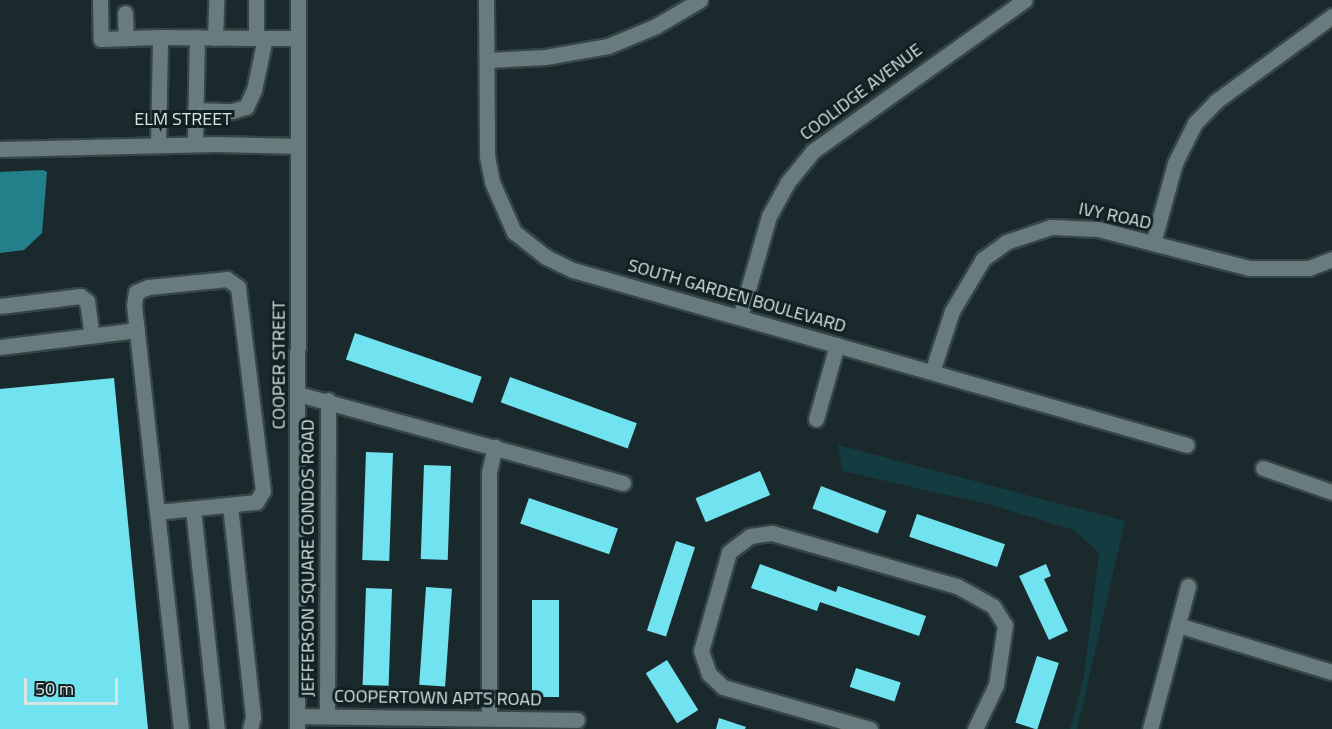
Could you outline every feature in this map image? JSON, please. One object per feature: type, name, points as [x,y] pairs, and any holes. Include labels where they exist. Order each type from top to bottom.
[{"type":"street","points":[[100,0],[101,39],[297,38]]},
{"type":"street","points":[[215,38],[216,0]]},
{"type":"street","points":[[195,110],[232,111],[246,107],[254,90],[261,38],[256,0]]},
{"type":"street","name":"COOPER STREET","points":[[297,723],[298,0]]},
{"type":"street","name":"SOUTH GARDEN BOULEVARD","points":[[486,0],[489,169],[501,208],[523,242],[573,270],[1187,445]]},
{"type":"street","points":[[488,60],[545,57],[608,46],[656,26],[700,0]]},
{"type":"street","name":"COOLIDGE AVENUE","points":[[740,317],[769,216],[806,159],[845,125],[1025,0]]},
{"type":"street","points":[[125,5],[126,38]]},
{"type":"street","points":[[1153,243],[1175,163],[1200,117],[1216,101],[1332,16]]},
{"type":"street","points":[[158,142],[160,37]]},
{"type":"street","points":[[195,139],[197,37]]},
{"type":"street","name":"ELM STREET","points":[[0,149],[69,147],[109,139],[297,144]]},
{"type":"street","name":"ELM STREET","points":[[158,142],[195,139],[297,144]]},
{"type":"street","name":"IVY ROAD","points":[[932,372],[964,285],[983,259],[1006,242],[1068,225],[1153,243],[1249,268],[1309,268],[1332,258]]},
{"type":"street","points":[[157,512],[256,502],[263,491],[238,287],[220,279],[142,290],[136,292],[134,305],[181,729]]},
{"type":"street","points":[[0,306],[80,296],[87,301],[92,336]]},
{"type":"street","points":[[0,347],[137,330]]},
{"type":"street","points":[[816,419],[837,345]]},
{"type":"street","name":"JEFFERSON SQUARE CONDOS ROAD","points":[[298,394],[328,400],[623,483]]},
{"type":"street","name":"JEFFERSON SQUARE CONDOS ROAD","points":[[327,716],[328,400]]},
{"type":"street","points":[[489,718],[489,472],[495,447]]},
{"type":"street","points":[[1263,468],[1332,492]]},
{"type":"street","points":[[230,505],[253,717],[250,729]]},
{"type":"street","points":[[193,509],[217,729]]},
{"type":"street","points":[[870,729],[827,726],[723,687],[709,674],[701,651],[729,552],[750,536],[772,533],[816,545],[957,586],[993,606],[1005,625],[996,685],[975,729]]},
{"type":"street","points":[[1150,729],[1188,586]]},
{"type":"street","points":[[1178,625],[1332,672]]},
{"type":"street","name":"COOPERTOWN APTS ROAD","points":[[297,723],[327,716],[578,720]]},
{"type":"shaded area","points":[[838,445],[1125,521],[1077,729],[1070,729],[1084,677],[1099,553],[1074,530],[991,505],[843,471]]},
{"type":"water","points":[[43,170],[47,172],[42,233],[24,250],[0,253],[0,172]]},
{"type":"building","points":[[355,333],[482,377],[473,403],[346,359]]},
{"type":"building","points":[[510,377],[637,423],[628,449],[501,402]]},
{"type":"building","points":[[114,378],[148,729],[0,729],[0,389]]},
{"type":"building","points":[[366,452],[393,453],[389,561],[362,560]]},
{"type":"building","points":[[424,465],[451,466],[448,560],[421,559]]},
{"type":"building","points":[[760,471],[770,495],[706,522],[696,498]]},
{"type":"building","points":[[821,486],[886,511],[878,533],[812,508]]},
{"type":"building","points":[[529,498],[618,529],[609,554],[520,524]]},
{"type":"building","points":[[917,514],[1005,544],[997,567],[909,537]]},
{"type":"building","points":[[676,541],[695,547],[666,637],[647,630]]},
{"type":"building","points":[[760,564],[836,592],[838,586],[926,616],[919,636],[820,602],[817,611],[751,588]]},
{"type":"building","points":[[1046,564],[1051,576],[1044,579],[1068,631],[1049,640],[1019,576]]},
{"type":"building","points":[[426,587],[452,589],[445,687],[419,685]]},
{"type":"building","points":[[366,588],[392,589],[389,686],[363,685]]},
{"type":"building","points":[[532,600],[559,600],[559,697],[532,697]]},
{"type":"building","points":[[1037,656],[1059,663],[1037,729],[1015,723]]},
{"type":"building","points":[[667,660],[698,710],[677,723],[646,673]]},
{"type":"building","points":[[856,668],[901,683],[895,702],[850,687]]},
{"type":"building","points":[[719,718],[746,727],[745,729],[716,729]]}]
